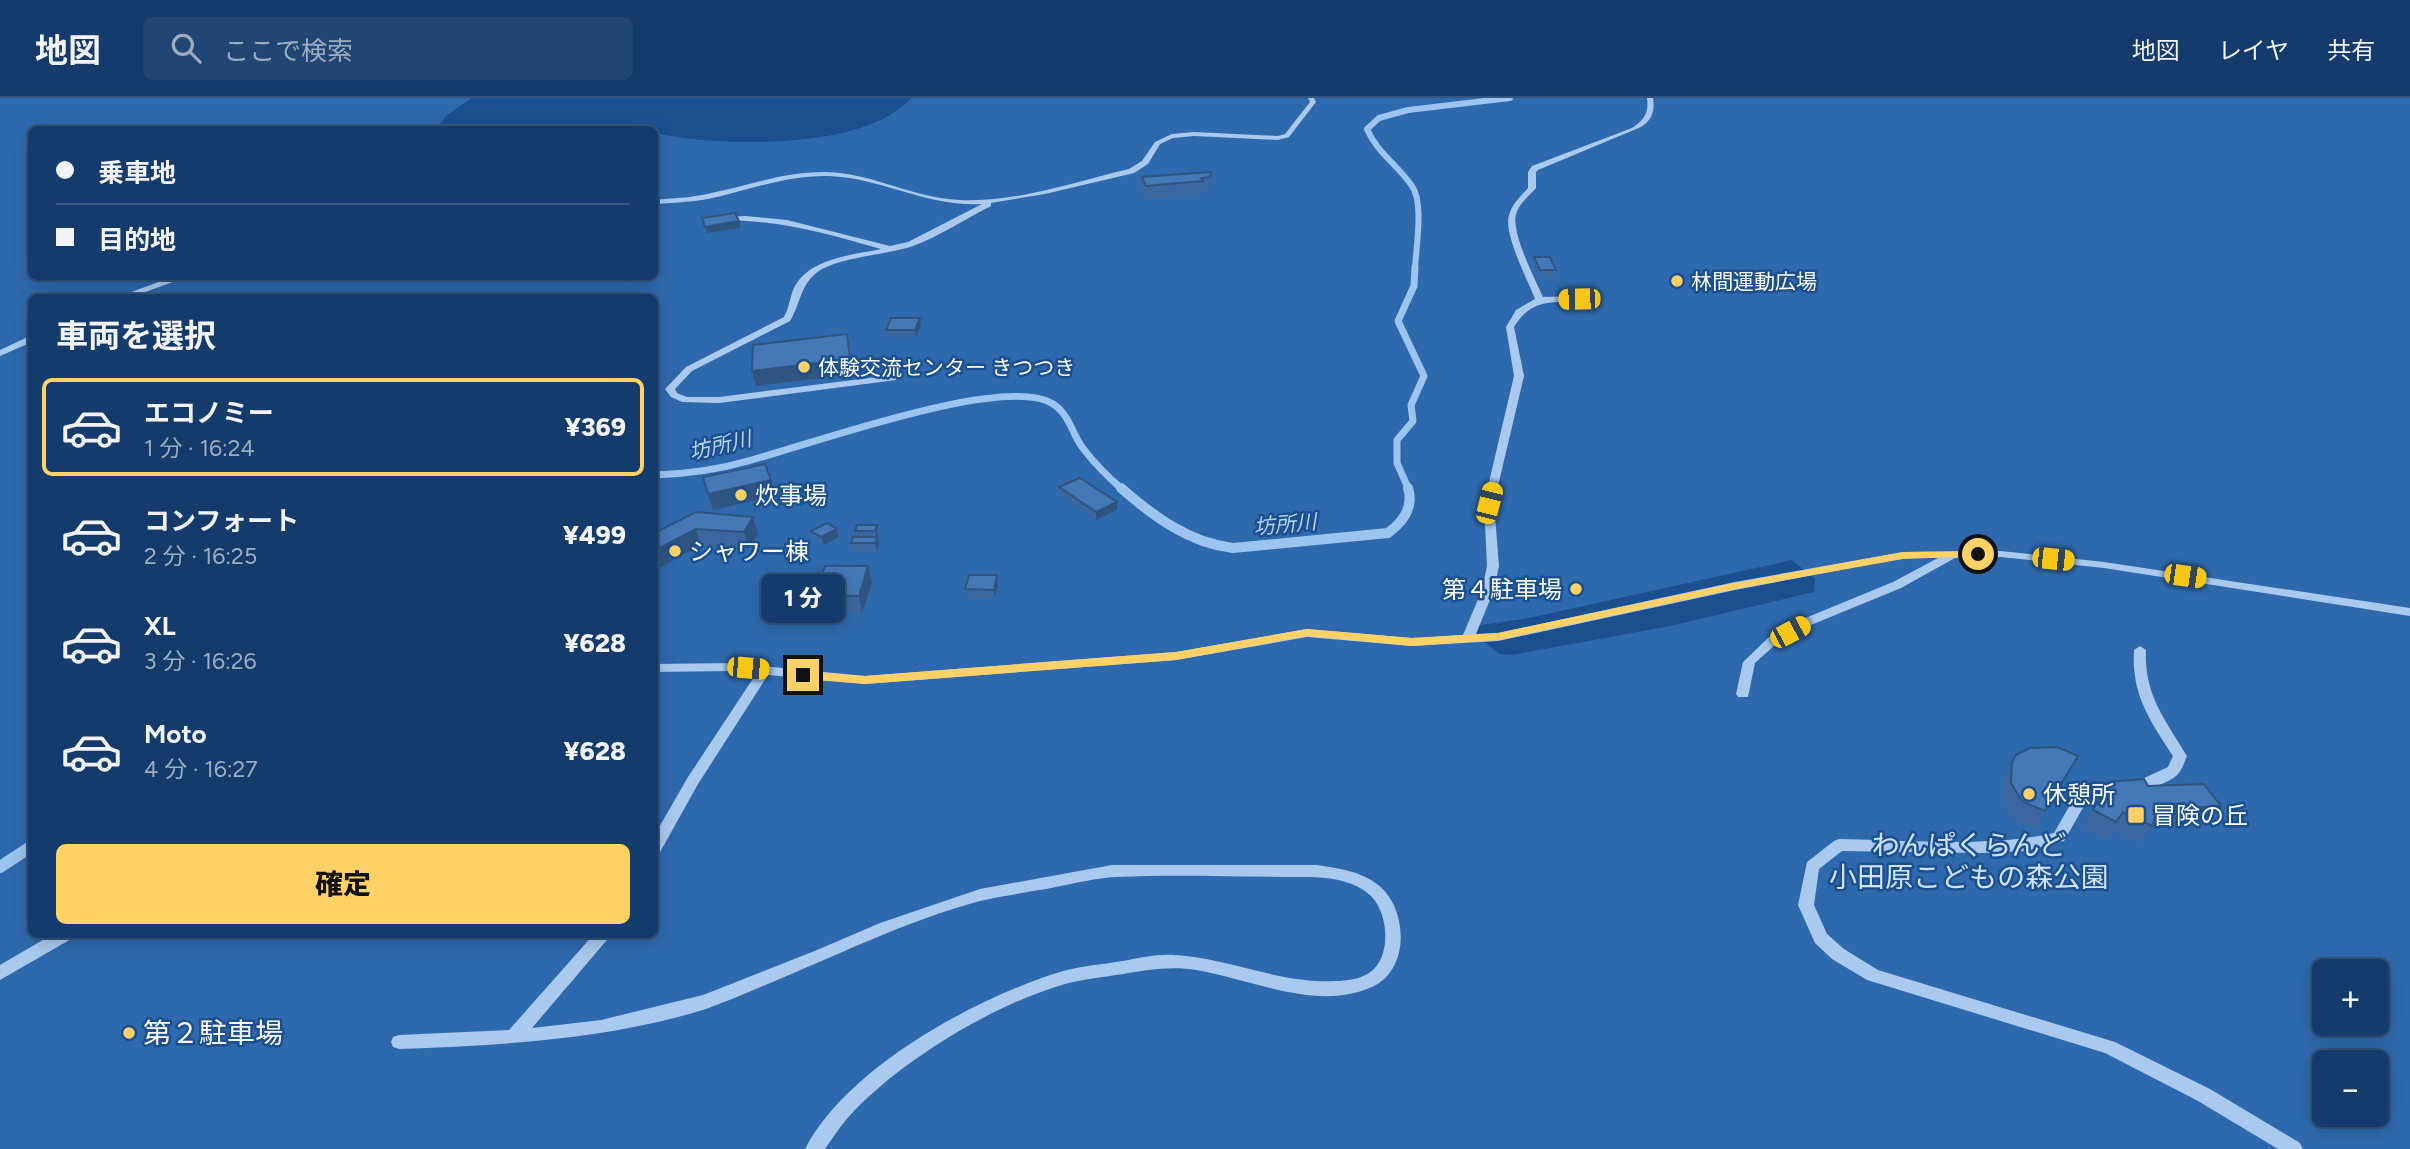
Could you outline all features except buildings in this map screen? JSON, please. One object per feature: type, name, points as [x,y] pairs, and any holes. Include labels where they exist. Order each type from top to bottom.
[{"type":"street","points":[[658,202],[718,194],[797,174],[831,174],[868,178],[956,202],[990,202],[1130,171],[1145,162],[1157,143],[1172,136],[1287,136],[1313,102],[1311,98]]},
{"type":"street","points":[[1540,300],[1514,236],[1511,218],[1515,208],[1532,188],[1532,173],[1548,161],[1610,139],[1645,122],[1651,114],[1650,98]]},
{"type":"street","points":[[893,378],[719,401],[685,400],[674,395],[670,389],[689,369],[787,318],[794,307],[798,287],[814,271],[834,262],[895,250],[918,241],[990,202]]},
{"type":"street","points":[[707,221],[735,218],[769,220],[895,250]]},
{"type":"street","points":[[132,294],[174,280]]},
{"type":"street","points":[[1468,638],[1488,590],[1493,566],[1489,503],[1519,376],[1510,327],[1520,312],[1540,300],[1579,299]]},
{"type":"street","points":[[0,353],[28,340]]},
{"type":"street","points":[[658,668],[731,667],[865,680],[1176,656],[1307,633],[1412,642],[1506,635],[1735,586],[1903,555],[2001,554],[2104,565],[2410,612]]},
{"type":"street","points":[[1743,694],[1749,662],[1772,641],[1807,622],[1897,585],[1955,555]]},
{"type":"street","points":[[2140,650],[2138,681],[2151,710],[2180,757],[2173,771],[2150,782],[2107,788],[2083,795],[2059,837],[2026,845],[1839,845],[1812,866],[1806,905],[1821,938],[1838,954],[1873,975],[2109,1047],[2204,1095],[2294,1149]]},
{"type":"street","points":[[658,843],[693,781],[765,670]]},
{"type":"street","points":[[399,1042],[513,1037],[601,1027],[705,1002],[886,927],[980,895],[1112,871],[1317,871],[1349,876],[1380,895],[1389,916],[1394,940],[1388,966],[1369,981],[1359,984],[1335,988],[1290,987],[1249,974],[1168,961],[1055,980],[972,1017],[895,1066],[847,1106],[814,1149]]},
{"type":"street","points":[[0,973],[60,938]]},
{"type":"street","points":[[513,1037],[600,938]]},
{"type":"green space","name":"わんぱくらんど 小田原こどもの森公園","points":[[0,98],[472,98],[447,115],[439,125],[441,126],[28,126],[28,280],[658,280],[658,134],[715,141],[751,142],[827,136],[861,128],[890,115],[911,98],[2410,98],[2410,1149],[0,1149]],"holes":[[[1792,560],[1815,579],[1814,592],[1670,626],[1511,655],[1499,654],[1467,627],[1529,618]]]},
{"type":"waterway","name":"坊所川","points":[[1415,269],[1418,238],[1416,194],[1376,145],[1367,129],[1379,118],[1408,110],[1510,98]]},
{"type":"waterway","name":"坊所川","points":[[1409,490],[1397,463],[1397,440],[1413,421],[1411,405],[1424,376],[1398,321],[1414,286],[1415,267]]},
{"type":"waterway","name":"坊所川","points":[[658,475],[701,471],[736,464],[857,428],[951,404],[993,398],[1028,397],[1058,408],[1067,418],[1087,453],[1123,490]]},
{"type":"waterway","name":"坊所川","points":[[1121,488],[1172,527],[1201,540],[1233,548],[1388,533],[1406,514],[1410,502],[1408,488]]},
{"type":"waterway","name":"坊所川","points":[[0,867],[28,849]]},
{"type":"place","name":"林間運動広場","points":[[1677,281]]},
{"type":"place","name":"体験交流センター きつつき","points":[[804,367]]},
{"type":"place","name":"炊事場","points":[[741,495]]},
{"type":"place","name":"シャワー棟","points":[[675,551]]},
{"type":"place","name":"第４駐車場","points":[[1576,589]]},
{"type":"place","name":"休憩所","points":[[2029,794]]},
{"type":"place","name":"冒険の丘","points":[[2136,815]]},
{"type":"place","name":"第２駐車場","points":[[129,1033]]},
{"type":"route","points":[[803,675],[865,680],[1176,656],[1307,633],[1412,642],[1498,637],[1735,586],[1903,555],[1978,554]]}]
